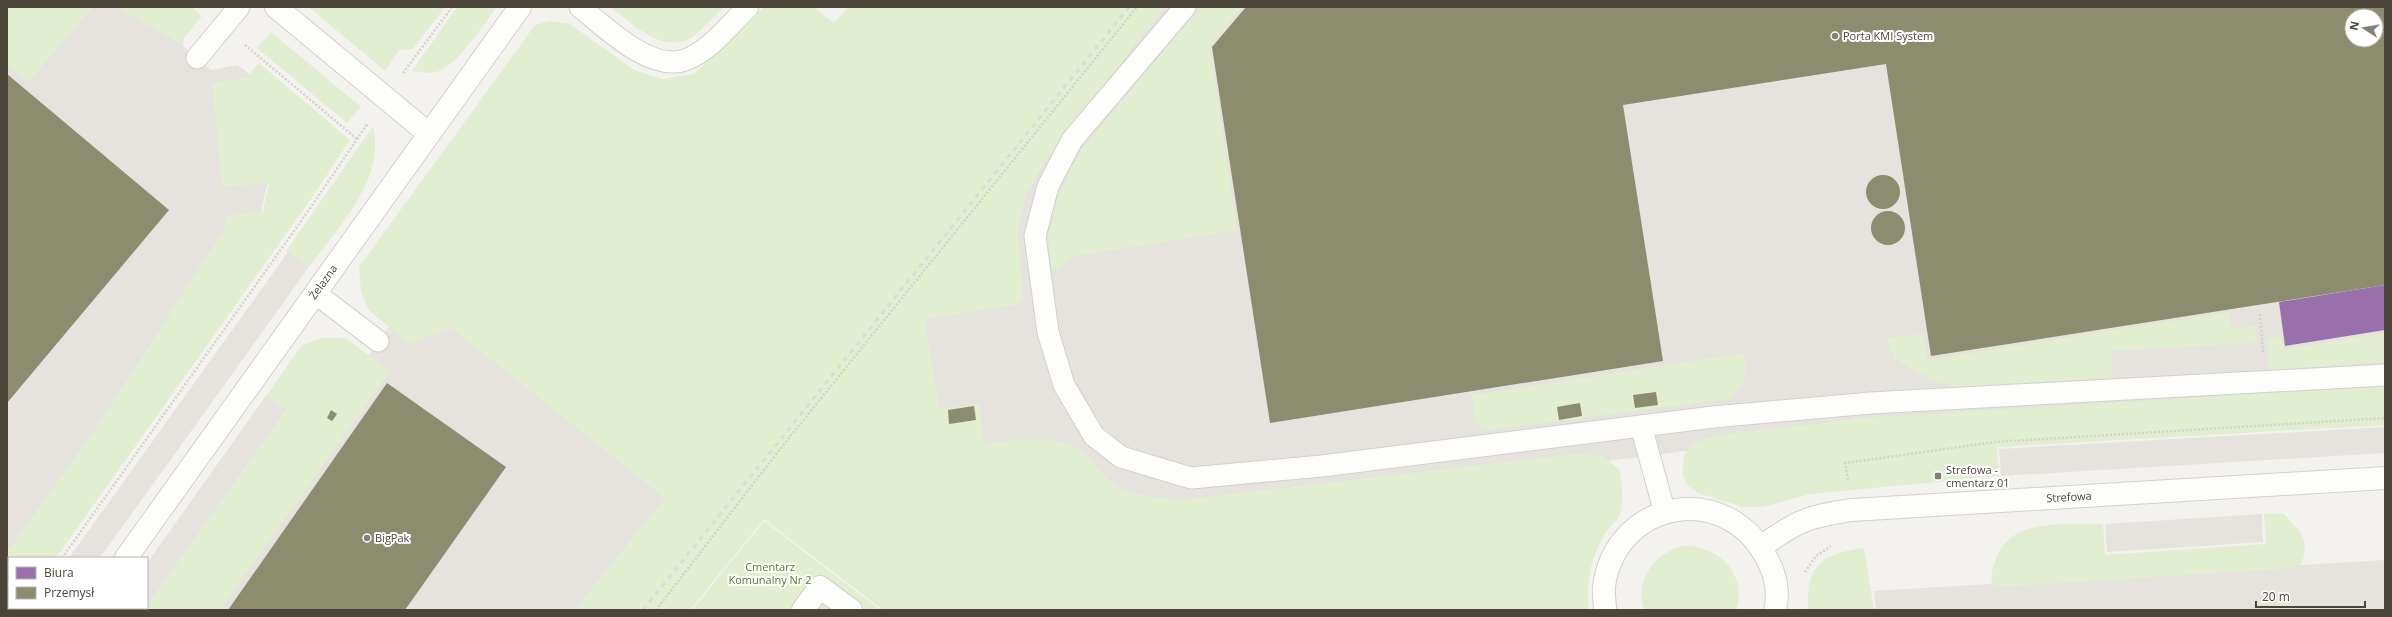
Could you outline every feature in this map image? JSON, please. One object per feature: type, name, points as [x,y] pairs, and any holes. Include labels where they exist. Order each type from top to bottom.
[{"type":"street","points":[[276,7],[429,134]]},
{"type":"street","name":"Żelazna","points":[[127,557],[520,7]]},
{"type":"street","name":"Strefowa","points":[[1762,546],[1790,526],[1818,515],[1852,510],[2385,478]]},
{"type":"street","points":[[1605,610],[1604,586],[1612,557],[1629,533],[1655,516],[1684,508],[1714,511],[1741,524],[1762,546],[1775,574],[1777,604],[1775,610]]},
{"type":"street","points":[[803,610],[820,588],[851,610]]},
{"type":"lane","points":[[196,58],[239,7]]},
{"type":"lane","points":[[580,7],[643,55],[663,62],[685,60],[705,48],[748,7]]},
{"type":"lane","points":[[1185,7],[1072,140],[1048,186],[1035,236],[1048,332],[1064,385],[1094,436],[1121,457],[1190,478],[1322,466],[1713,417],[1871,404],[2385,375]]},
{"type":"lane","points":[[315,293],[378,341]]},
{"type":"lane","points":[[1642,426],[1665,513]]},
{"type":"path","points":[[63,557],[311,208],[386,98],[452,7]]},
{"type":"path","points":[[656,610],[781,448],[1137,7]]},
{"type":"path","points":[[222,26],[357,139]]},
{"type":"path","points":[[2260,314],[2265,382]]},
{"type":"path","points":[[1845,463],[1995,442],[2385,418]]},
{"type":"path","points":[[1804,578],[1806,571],[1816,556],[1832,545],[1838,544]]},
{"type":"shaded area","points":[[7,7],[171,7],[185,18],[183,46],[211,70],[238,65],[285,103],[258,226],[10,557],[8,557],[7,576]]},
{"type":"shaded area","points":[[1161,7],[2385,7],[2385,404],[1717,447],[1326,497],[1140,513],[848,394]]},
{"type":"shaded area","points":[[288,252],[309,267],[101,557],[70,557]]},
{"type":"shaded area","points":[[480,300],[705,484],[603,610],[189,610],[389,327]]},
{"type":"shaded area","points":[[2257,343],[2259,370],[2113,378],[2112,351]]},
{"type":"shaded area","points":[[1250,363],[1253,384],[1171,396],[1168,376]]},
{"type":"shaded area","points":[[266,396],[287,409],[148,605],[148,562]]},
{"type":"shaded area","points":[[1257,401],[1261,422],[1178,436],[1174,415]]},
{"type":"shaded area","points":[[1473,406],[1476,433],[1339,448],[1336,421]]},
{"type":"shaded area","points":[[2385,427],[2385,453],[2001,476],[1999,449]]},
{"type":"shaded area","points":[[2262,514],[2263,542],[2107,552],[2105,524]]},
{"type":"shaded area","points":[[2385,560],[2385,610],[1876,610],[1874,591]]},
{"type":"shaded area","points":[[2276,572],[2278,596],[2094,609],[2092,585]]},
{"type":"green space","points":[[7,7],[93,7],[28,83],[7,65]]},
{"type":"green space","points":[[116,7],[192,7],[202,16],[180,43]]},
{"type":"green space","points":[[309,7],[445,7],[413,49],[399,50],[385,71]]},
{"type":"green space","points":[[457,7],[497,7],[461,54],[452,62],[436,72],[424,73],[412,71]]},
{"type":"green space","points":[[610,7],[724,7],[695,35],[684,41],[673,43],[661,41],[650,36]]},
{"type":"green space","points":[[764,7],[813,7],[834,23],[848,7],[1165,7],[1044,162],[1025,196],[1018,232],[1023,300],[1015,305],[925,319],[939,409],[979,404],[984,444],[1031,439],[1055,441],[1066,444],[1082,451],[1109,481],[1124,490],[1151,497],[1179,500],[1576,454],[1602,456],[1620,470],[1622,487],[1621,510],[1616,521],[1604,535],[1592,562],[1588,591],[1589,610],[883,610],[764,519],[690,610],[574,610],[665,498],[451,328],[409,344],[369,310],[361,292],[359,267],[535,25],[550,21],[570,24],[634,70],[662,79],[694,74]]},
{"type":"green space","points":[[1200,7],[1243,7],[1210,46],[1237,230],[1076,256],[1052,272],[1048,238],[1059,193],[1081,150]]},
{"type":"green space","points":[[271,32],[361,107],[347,123],[257,48]]},
{"type":"green space","points":[[259,63],[350,140],[311,199],[57,557],[8,557],[8,609],[20,609],[7,610],[7,552],[96,428],[224,230],[227,216],[263,211],[269,183],[222,187],[212,83],[246,78]]},
{"type":"green space","points":[[373,126],[375,146],[373,165],[366,184],[357,202],[309,267],[286,251]]},
{"type":"green space","points":[[2229,312],[2230,329],[2255,326],[2257,343],[2112,351],[2113,378],[1952,387],[1919,373],[1895,359],[1886,338],[1923,334],[1927,360]]},
{"type":"green space","points":[[2385,333],[2385,362],[2269,370],[2267,339],[2281,336],[2284,349]]},
{"type":"green space","points":[[323,338],[346,338],[390,371],[220,610],[144,610],[148,609],[148,604],[287,409],[266,396],[302,345]]},
{"type":"green space","points":[[1744,353],[1744,379],[1739,388],[1728,399],[1489,430],[1480,427],[1475,419],[1472,395]]},
{"type":"green space","points":[[2385,386],[2385,425],[1997,447],[1999,476],[1810,494],[1762,507],[1743,507],[1698,493],[1687,485],[1682,473],[1684,456],[1692,444],[1707,438],[1735,433],[1874,417]]},
{"type":"green space","points":[[2283,513],[2294,524],[2304,542],[2305,549],[2301,564],[2292,568],[2000,587],[1992,583],[1991,577],[1993,568],[2003,545],[2014,536],[2041,526],[2057,524],[2103,524],[2105,555],[2266,544],[2264,514]]},
{"type":"green space","name":"Cmentarz Komunalny Nr 2","points":[[764,521],[880,610],[692,610]]},
{"type":"green space","points":[[1683,546],[1696,547],[1708,551],[1718,556],[1727,564],[1734,574],[1738,585],[1739,597],[1736,610],[1644,610],[1642,588],[1644,578],[1649,569],[1663,555]]},
{"type":"green space","points":[[1864,548],[1874,610],[1807,610],[1809,585],[1817,566],[1831,556]]},
{"type":"building: Biura","points":[[2385,285],[2385,330],[2285,346],[2279,302]]},
{"type":"building: Przemysł","points":[[1246,7],[2385,7],[2385,285],[1931,356],[1886,64],[1623,105],[1663,361],[1270,423],[1212,47]]},
{"type":"building: Przemysł","points":[[7,74],[169,210],[7,403]]},
{"type":"building: Przemysł","points":[[1880,175],[1886,175],[1890,176],[1897,182],[1900,192],[1899,199],[1893,206],[1886,209],[1880,209],[1876,208],[1869,202],[1866,195],[1866,189],[1867,185],[1873,178]]},
{"type":"building: Przemysł","points":[[1885,211],[1891,211],[1895,212],[1902,218],[1905,228],[1904,235],[1898,242],[1891,245],[1885,245],[1881,244],[1874,238],[1871,231],[1871,225],[1872,221],[1878,214]]},
{"type":"building: Przemysł","name":"BigPak","points":[[387,383],[506,467],[405,610],[228,610]]},
{"type":"building: Przemysł","points":[[1656,392],[1658,405],[1635,408],[1633,395]]},
{"type":"building: Przemysł","points":[[1580,403],[1582,416],[1559,420],[1557,407]]},
{"type":"building: Przemysł","points":[[974,406],[976,420],[949,424],[948,410]]},
{"type":"building: Przemysł","points":[[331,410],[337,414],[332,421],[327,418]]},
{"type":"railway","points":[[643,610],[1129,7]]},
{"type":"place","name":"Porta KMI System","points":[[1835,36]]},
{"type":"place","name":"Strefowa - cmentarz 01","points":[[1938,476]]},
{"type":"place","name":"BigPak","points":[[367,538]]}]
